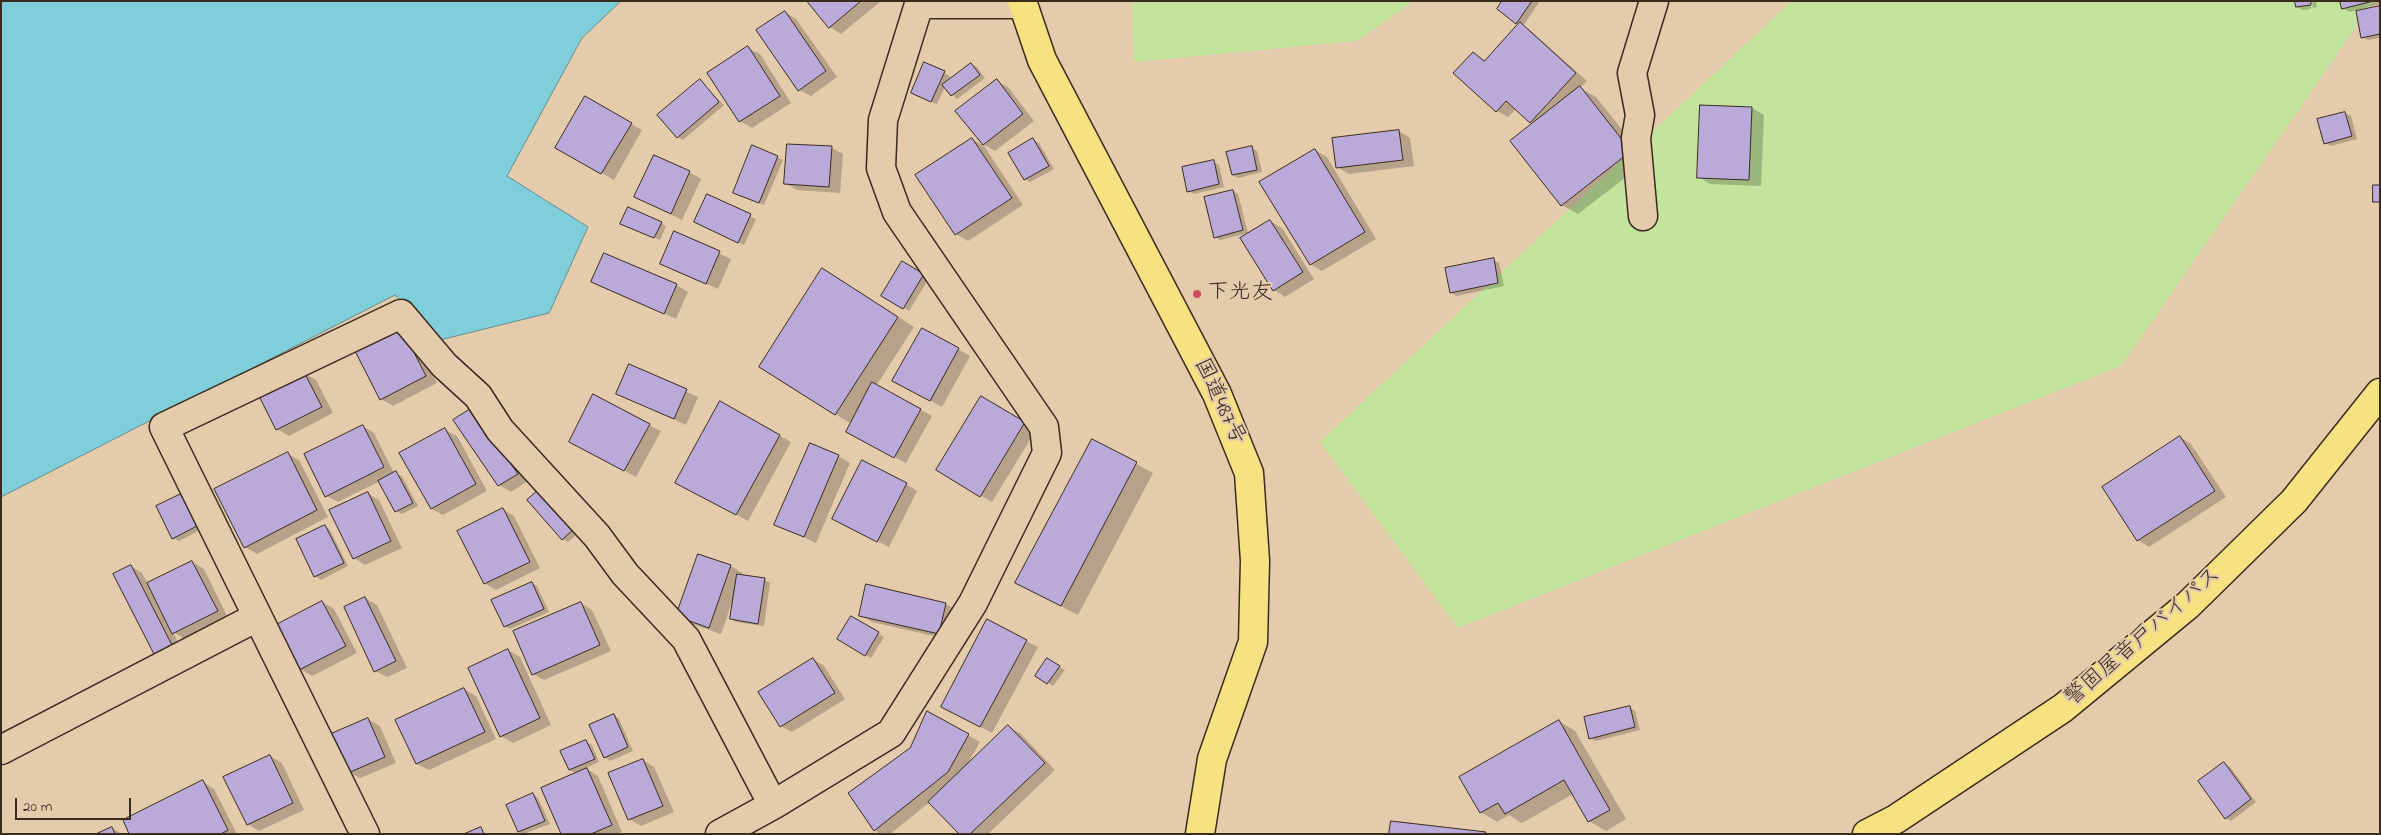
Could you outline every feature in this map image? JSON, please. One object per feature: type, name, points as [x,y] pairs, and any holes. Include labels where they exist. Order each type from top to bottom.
[{"type":"highway","name":"国道487号","points":[[1022,3],[1042,60],[1217,394],[1249,473],[1255,561],[1253,642],[1212,758],[1200,834]]},
{"type":"highway","name":"警固屋音戸バイパス","points":[[1867,834],[1896,819],[2063,708],[2188,605],[2294,502],[2380,393]]},
{"type":"street","points":[[1642,216],[1636,138],[1640,115],[1632,74],[1654,1]]},
{"type":"street","points":[[720,834],[773,805],[891,733],[973,603],[1047,453],[1044,428],[897,212],[881,168],[883,120],[919,3],[1022,3]]},
{"type":"street","points":[[365,834],[164,427],[400,314],[444,365],[478,396],[500,430],[597,536],[625,574],[686,639],[773,805]]},
{"type":"street","points":[[1,750],[257,617]]},
{"type":"green space","points":[[1132,1],[1414,1],[1357,41],[1134,62]]},
{"type":"green space","points":[[1792,1],[2374,1],[2121,366],[1458,628],[1320,442]]},
{"type":"water","points":[[1,1],[621,1],[582,38],[507,176],[588,227],[549,313],[436,341],[395,295],[1,497]]},
{"type":"building","points":[[807,1],[861,1],[829,28]]},
{"type":"building","points":[[1502,1],[1532,1],[1516,24],[1497,9]]},
{"type":"building","points":[[2295,1],[2311,1],[2311,5],[2296,7]]},
{"type":"building","points":[[2340,1],[2373,1],[2342,9]]},
{"type":"building","points":[[2380,6],[2380,34],[2361,38],[2356,11]]},
{"type":"building","points":[[785,11],[826,71],[798,91],[756,30]]},
{"type":"building","points":[[1520,22],[1576,73],[1530,123],[1506,101],[1496,112],[1453,73],[1473,52],[1484,61]]},
{"type":"building","points":[[748,46],[780,96],[739,122],[707,73]]},
{"type":"building","points":[[924,62],[945,71],[931,102],[911,93]]},
{"type":"building","points":[[971,63],[980,75],[951,96],[942,85]]},
{"type":"building","points":[[700,79],[719,102],[677,138],[657,115]]},
{"type":"building","points":[[997,79],[1023,114],[983,145],[955,111]]},
{"type":"building","points":[[1580,86],[1631,151],[1561,206],[1510,141]]},
{"type":"building","points":[[585,96],[632,123],[601,174],[555,148]]},
{"type":"building","points":[[1700,105],[1752,107],[1749,180],[1697,178]]},
{"type":"building","points":[[2345,112],[2352,136],[2324,144],[2317,119]]},
{"type":"building","points":[[1399,130],[1403,160],[1336,168],[1332,138]]},
{"type":"building","points":[[972,138],[1012,198],[955,235],[915,175]]},
{"type":"building","points":[[1033,138],[1049,166],[1024,180],[1008,153]]},
{"type":"building","points":[[787,144],[832,146],[829,187],[784,184]]},
{"type":"building","points":[[752,145],[778,156],[759,203],[733,193]]},
{"type":"building","points":[[1252,146],[1257,170],[1232,175],[1226,152]]},
{"type":"building","points":[[1315,149],[1365,232],[1310,265],[1259,182]]},
{"type":"building","points":[[654,155],[690,171],[671,214],[634,197]]},
{"type":"building","points":[[1214,160],[1219,184],[1187,192],[1182,167]]},
{"type":"building","points":[[2373,185],[2380,185],[2380,202],[2373,202]]},
{"type":"building","points":[[1233,190],[1243,230],[1214,238],[1204,197]]},
{"type":"building","points":[[707,194],[751,214],[738,243],[694,222]]},
{"type":"building","points":[[628,207],[662,222],[654,238],[620,224]]},
{"type":"building","points":[[1270,220],[1303,272],[1273,291],[1240,238]]},
{"type":"building","points":[[674,231],[720,251],[706,284],[660,264]]},
{"type":"building","points":[[604,253],[677,284],[664,314],[591,282]]},
{"type":"building","points":[[1494,258],[1498,283],[1450,293],[1445,268]]},
{"type":"building","points":[[902,261],[924,274],[903,309],[881,296]]},
{"type":"building","points":[[822,268],[898,317],[835,415],[759,367]]},
{"type":"building","points":[[400,325],[426,376],[380,400],[354,349]]},
{"type":"building","points":[[922,328],[959,348],[930,401],[892,381]]},
{"type":"building","points":[[629,364],[687,389],[674,419],[616,394]]},
{"type":"building","points":[[304,372],[322,407],[276,430],[258,394]]},
{"type":"building","points":[[872,382],[921,409],[894,458],[846,432]]},
{"type":"building","points":[[593,394],[650,424],[624,471],[569,442]]},
{"type":"building","points":[[981,396],[1025,422],[980,497],[936,470]]},
{"type":"building","points":[[720,401],[780,435],[736,515],[675,483]]},
{"type":"building","points":[[472,408],[518,474],[498,486],[453,420]]},
{"type":"building","points":[[363,425],[384,467],[325,497],[304,454]]},
{"type":"building","points":[[445,428],[476,484],[431,509],[399,453]]},
{"type":"building","points":[[2180,436],[2215,491],[2137,541],[2102,487]]},
{"type":"building","points":[[1092,439],[1137,462],[1061,606],[1015,583]]},
{"type":"building","points":[[810,443],[839,455],[804,537],[774,525]]},
{"type":"building","points":[[288,452],[317,510],[244,548],[214,489]]},
{"type":"building","points":[[862,460],[907,483],[877,542],[832,519]]},
{"type":"building","points":[[396,471],[413,503],[395,512],[378,481]]},
{"type":"building","points":[[542,487],[577,526],[562,540],[527,500]]},
{"type":"building","points":[[368,492],[391,541],[353,559],[329,510]]},
{"type":"building","points":[[181,494],[197,526],[172,539],[156,506]]},
{"type":"building","points":[[503,508],[530,562],[484,584],[457,531]]},
{"type":"building","points":[[325,525],[344,563],[314,577],[296,539]]},
{"type":"building","points":[[698,554],[731,565],[709,628],[676,616]]},
{"type":"building","points":[[192,561],[218,611],[172,634],[147,583]]},
{"type":"building","points":[[131,565],[173,647],[155,656],[113,574]]},
{"type":"building","points":[[737,574],[765,578],[758,624],[730,619]]},
{"type":"building","points":[[532,582],[544,609],[504,627],[491,600]]},
{"type":"building","points":[[866,584],[946,603],[939,634],[859,616]]},
{"type":"building","points":[[365,597],[396,661],[374,672],[344,607]]},
{"type":"building","points":[[322,601],[346,646],[299,670],[276,625]]},
{"type":"building","points":[[581,602],[600,645],[532,675],[513,631]]},
{"type":"building","points":[[851,616],[879,632],[865,656],[837,639]]},
{"type":"building","points":[[987,619],[1027,640],[980,727],[941,707]]},
{"type":"building","points":[[508,649],[540,718],[500,737],[468,668]]},
{"type":"building","points":[[813,658],[835,693],[780,727],[758,692]]},
{"type":"building","points":[[1047,658],[1060,666],[1047,684],[1035,676]]},
{"type":"building","points":[[464,688],[485,732],[416,764],[395,720]]},
{"type":"building","points":[[1630,706],[1635,727],[1589,739],[1584,717]]},
{"type":"building","points":[[927,711],[969,734],[948,772],[874,831],[848,793],[910,748]]},
{"type":"building","points":[[614,714],[628,747],[604,758],[589,725]]},
{"type":"building","points":[[368,718],[385,757],[348,773],[331,734]]},
{"type":"building","points":[[1559,720],[1610,810],[1588,822],[1564,780],[1505,814],[1498,803],[1480,813],[1459,777]]},
{"type":"building","points":[[1008,725],[1045,763],[970,834],[959,834],[928,802]]},
{"type":"building","points":[[586,740],[595,759],[569,770],[560,751]]},
{"type":"building","points":[[270,755],[293,803],[247,825],[223,777]]},
{"type":"building","points":[[643,759],[663,806],[628,820],[608,773]]},
{"type":"building","points":[[2224,762],[2251,799],[2225,819],[2198,781]]},
{"type":"building","points":[[587,768],[612,825],[591,834],[561,834],[541,788]]},
{"type":"building","points":[[203,780],[228,830],[221,834],[129,834],[123,820]]},
{"type":"building","points":[[533,793],[545,821],[518,832],[506,805]]},
{"type":"building","points":[[1391,821],[1486,832],[1485,834],[1389,834]]},
{"type":"building","points":[[112,827],[115,834],[96,834]]},
{"type":"building","points":[[481,827],[484,834],[464,834]]},
{"type":"place","name":"下光友","points":[[1197,294]]}]
